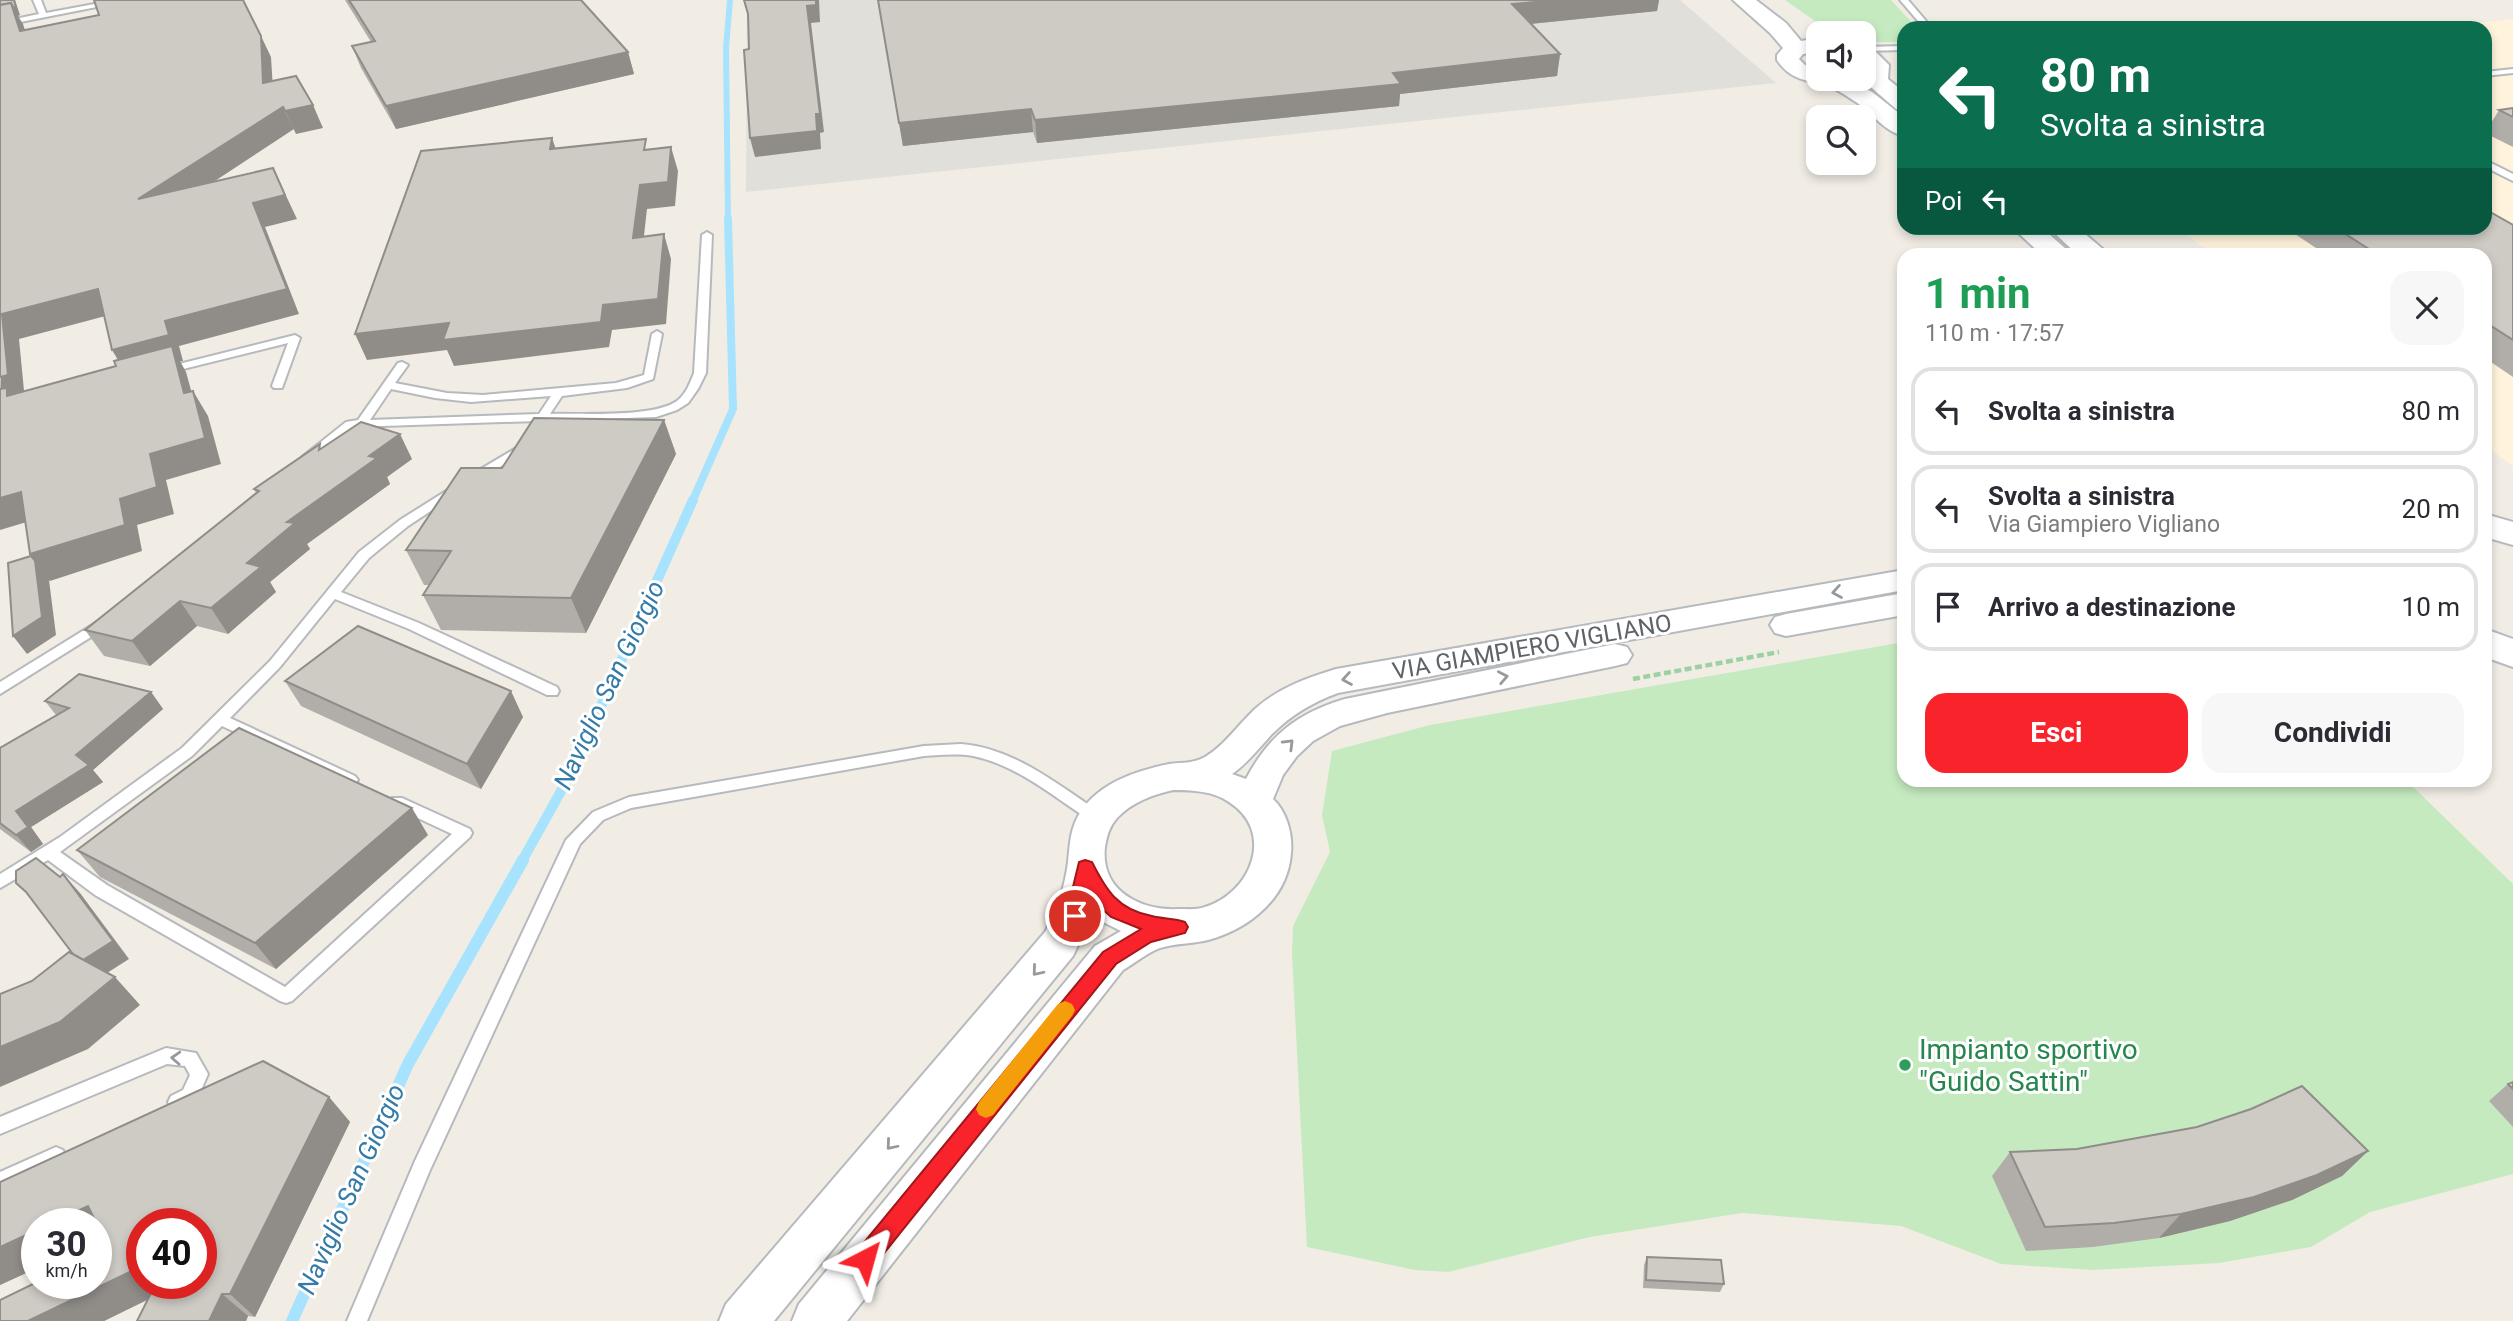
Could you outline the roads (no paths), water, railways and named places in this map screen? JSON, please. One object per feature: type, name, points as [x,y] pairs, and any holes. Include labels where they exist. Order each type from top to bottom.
[{"type":"main road","points":[[1742,0],[1806,46]]},
{"type":"main road","points":[[1767,0],[1806,28]]},
{"type":"main road","points":[[1806,47],[1788,55],[1791,65],[1806,71]]},
{"type":"main road","points":[[1876,81],[1897,98]]},
{"type":"main road","points":[[1851,91],[1864,97],[1897,123]]},
{"type":"main road","points":[[2034,235],[2050,248]]},
{"type":"main road","points":[[2071,235],[2087,248]]},
{"type":"main road","points":[[2492,530],[2513,534]]},
{"type":"main road","points":[[2492,645],[2513,654]]},
{"type":"street","name":"VIA GIAMPIERO VIGLIANO","points":[[1189,777],[1210,771],[1231,758],[1279,708],[1301,694],[1327,684],[1897,581]]},
{"type":"street","name":"VIA GIAMPIERO VIGLIANO","points":[[1254,802],[1262,779],[1283,749],[1318,721],[1338,713],[1452,686],[1897,605]]},
{"type":"street","points":[[743,1321],[1059,944],[1075,916],[1083,892],[1085,841],[1096,817],[1117,797],[1143,783],[1173,776],[1205,778],[1232,787],[1254,802],[1269,821],[1275,844],[1273,868],[1260,891],[1238,910],[1210,923],[1178,927],[1146,936],[1109,958],[816,1321]]},
{"type":"street","points":[[1085,867],[1096,891],[1118,911],[1147,924],[1178,927]]},
{"type":"lane","points":[[37,0],[44,16]]},
{"type":"lane","points":[[0,24],[128,0]]},
{"type":"lane","points":[[1904,0],[1922,21]]},
{"type":"lane","points":[[1876,60],[1897,51]]},
{"type":"lane","points":[[1876,58],[1897,51]]},
{"type":"lane","points":[[2492,74],[2513,71]]},
{"type":"lane","points":[[2492,167],[2513,178]]},
{"type":"lane","points":[[302,462],[350,424],[656,414],[677,408],[692,392],[700,373],[707,235]]},
{"type":"lane","points":[[387,386],[446,397],[481,398],[632,386],[649,377],[657,334]]},
{"type":"lane","points":[[154,374],[295,338],[278,386]]},
{"type":"lane","points":[[361,424],[402,365]]},
{"type":"lane","points":[[542,418],[558,393]]},
{"type":"lane","points":[[0,882],[48,852],[187,752],[275,664],[363,555],[404,523],[499,460],[534,442],[547,441]]},
{"type":"lane","points":[[332,593],[414,626],[552,691]]},
{"type":"lane","points":[[0,689],[114,617]]},
{"type":"lane","points":[[48,852],[102,890],[286,996],[464,833],[220,719]]},
{"type":"lane","points":[[356,1321],[422,1167],[574,840],[598,816],[629,803],[924,751],[953,749],[975,751],[1009,763],[1096,817]]},
{"type":"lane","points":[[0,1126],[166,1056],[190,1059],[199,1073],[190,1096],[165,1107]]},
{"type":"lane","points":[[0,1181],[76,1147]]},
{"type":"waterway","name":"Naviglio San Giorgio","points":[[728,221],[726,48],[730,0]]},
{"type":"waterway","name":"Naviglio San Giorgio","points":[[692,502],[733,409],[728,219]]},
{"type":"waterway","name":"Naviglio San Giorgio","points":[[522,861],[570,775],[693,500]]},
{"type":"waterway","name":"Naviglio San Giorgio","points":[[292,1321],[408,1064],[523,860]]},
{"type":"place","name":"Impianto sportivo \"Guido Sattin\"","points":[[1905,1065]]}]
